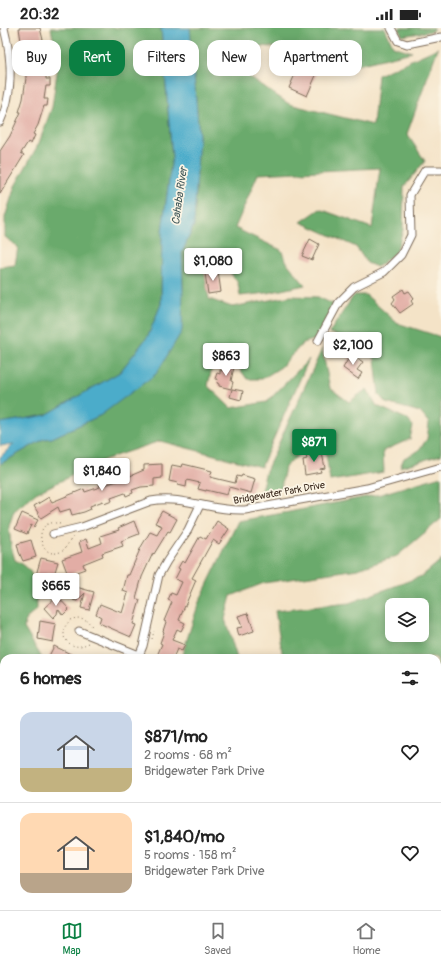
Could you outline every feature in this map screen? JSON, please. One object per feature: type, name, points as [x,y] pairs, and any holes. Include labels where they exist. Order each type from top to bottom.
[{"type":"street","points":[[0,122],[8,102],[10,83],[9,52],[4,28]]},
{"type":"street","points":[[391,28],[398,41],[407,44],[441,37]]},
{"type":"street","points":[[318,341],[339,302],[354,287],[384,272],[401,255],[411,235],[410,195],[425,170],[441,170]]},
{"type":"street","name":"Bridgewater Park Drive","points":[[53,534],[82,528],[150,501],[167,499],[228,510],[245,510],[367,488],[441,467]]},
{"type":"street","points":[[140,654],[159,575],[166,561],[188,530],[200,505]]},
{"type":"street","points":[[79,632],[132,654]]},
{"type":"path","points":[[152,641],[155,628]]},
{"type":"green space","points":[[51,28],[161,28],[162,40],[133,40],[133,76],[165,76],[172,157],[162,231],[161,304],[148,336],[120,372],[46,415],[0,423],[0,267],[15,265],[18,247],[5,237],[5,217],[15,186],[39,143],[52,107],[56,76],[61,76],[61,40],[53,40]]},
{"type":"green space","points":[[190,28],[385,28],[393,46],[412,52],[362,64],[362,40],[269,40],[269,47],[261,46],[261,40],[207,40],[207,76],[247,76],[289,104],[373,125],[378,75],[438,48],[407,134],[425,161],[404,187],[403,230],[396,252],[377,267],[367,263],[356,247],[301,222],[320,209],[372,228],[380,168],[258,174],[235,228],[281,250],[288,264],[305,285],[267,293],[240,296],[238,283],[221,260],[202,255],[209,299],[232,307],[291,296],[318,297],[335,305],[317,339],[303,343],[281,367],[262,379],[247,379],[234,361],[214,358],[208,386],[231,408],[267,402],[309,359],[261,467],[160,441],[106,459],[36,493],[14,511],[9,526],[11,546],[15,560],[24,565],[30,571],[35,588],[37,589],[37,610],[26,619],[24,628],[40,654],[0,654],[0,464],[44,439],[52,438],[101,415],[183,289],[182,253],[194,225],[199,135],[194,76],[199,76],[199,40],[191,40]]},
{"type":"green space","points":[[399,28],[434,28],[432,31],[402,36]]},
{"type":"green space","points":[[354,295],[366,295],[397,323],[441,337],[441,455],[400,467],[404,458],[418,451],[427,439],[429,423],[420,412],[386,403],[379,395],[375,359],[354,339],[329,333]]},
{"type":"green space","points":[[322,349],[330,388],[349,402],[367,389],[377,406],[407,419],[413,426],[410,439],[383,451],[384,472],[330,481],[325,448],[307,447],[285,467],[281,488],[260,494],[266,471]]},
{"type":"green space","points":[[441,476],[441,519],[397,556],[358,569],[264,583],[231,596],[225,619],[236,654],[182,654],[199,602],[238,521],[381,494]]},
{"type":"green space","points":[[441,560],[441,654],[282,654],[275,611],[349,603],[422,576]]},
{"type":"water","points":[[161,28],[190,28],[191,40],[162,40]]},
{"type":"water","name":"Cahaba River","points":[[165,76],[194,76],[199,135],[194,225],[182,253],[182,331],[156,374],[101,415],[52,438],[44,439],[0,464],[0,457],[14,444],[0,446],[0,423],[46,415],[120,372],[148,336],[161,304],[162,231],[172,157]]},
{"type":"building","points":[[19,28],[40,28],[43,40],[21,40]]},
{"type":"building","points":[[26,76],[46,76],[46,79],[50,79],[50,86],[46,86],[44,99],[48,99],[47,106],[44,106],[38,125],[33,134],[35,135],[31,144],[28,142],[21,153],[24,155],[0,194],[0,151],[10,136],[21,112],[19,112],[23,99]]},
{"type":"building","points":[[294,76],[316,76],[307,96],[289,88]]},
{"type":"building","points":[[310,239],[319,244],[312,260],[302,256]]},
{"type":"building","points":[[218,271],[221,292],[208,294],[205,273]]},
{"type":"building","points":[[403,289],[405,293],[409,291],[414,298],[411,301],[413,304],[400,313],[392,303],[395,299],[393,296]]},
{"type":"building","points":[[351,354],[363,362],[357,370],[362,373],[358,379],[343,368]]},
{"type":"building","points":[[224,364],[234,367],[231,389],[219,386],[217,383],[218,379],[215,379],[217,373],[220,374],[220,370],[222,371]]},
{"type":"building","points":[[232,389],[243,391],[241,400],[230,397]]},
{"type":"building","points":[[316,451],[317,454],[322,453],[325,468],[320,469],[321,472],[305,475],[303,460],[307,459],[306,456],[310,456],[310,452]]},
{"type":"building","points":[[162,464],[162,478],[154,479],[154,486],[141,487],[132,490],[133,493],[126,496],[125,493],[111,498],[112,501],[104,504],[103,501],[90,506],[91,509],[84,512],[72,515],[70,509],[60,512],[58,507],[41,518],[34,506],[49,497],[52,502],[84,489],[85,492],[100,487],[99,484],[104,482],[105,485],[120,480],[120,475],[125,473],[126,476],[130,476],[144,470],[144,465]]},
{"type":"building","points":[[183,464],[212,471],[210,477],[235,483],[237,476],[241,477],[242,475],[255,479],[251,493],[229,487],[227,495],[198,489],[200,483],[187,480],[186,487],[169,481],[172,465],[182,467]]},
{"type":"building","points":[[162,511],[177,519],[170,532],[168,531],[154,554],[153,553],[142,577],[136,598],[140,600],[133,624],[136,625],[131,637],[99,623],[101,617],[96,614],[100,604],[122,613],[128,593],[123,591],[127,575],[129,575],[141,547],[150,532],[157,535],[162,526],[155,523]]},
{"type":"building","points":[[22,513],[38,520],[34,527],[31,525],[27,534],[15,529]]},
{"type":"building","points":[[134,521],[139,534],[121,541],[123,546],[102,553],[103,556],[83,564],[85,569],[68,575],[62,559],[82,552],[79,542],[86,539],[89,548],[102,543],[100,536],[119,530],[118,528]]},
{"type":"building","points":[[217,521],[229,529],[219,544],[213,540],[192,578],[196,580],[179,620],[185,623],[181,631],[177,629],[172,640],[185,645],[182,651],[177,649],[175,654],[158,654],[162,644],[160,643],[166,622],[164,621],[172,602],[168,600],[171,593],[176,595],[182,582],[175,579],[180,569],[178,568],[182,561],[185,563],[200,536],[206,539]]},
{"type":"building","points":[[31,540],[36,557],[23,561],[17,544]]},
{"type":"building","points":[[41,558],[58,562],[54,575],[47,573],[46,577],[36,575]]},
{"type":"building","points":[[76,587],[94,592],[89,610],[81,608],[85,593],[77,601],[73,600]]},
{"type":"building","points":[[57,596],[69,609],[63,615],[58,609],[57,614],[53,618],[44,608]]},
{"type":"building","points":[[248,613],[254,631],[239,636],[237,628],[242,627],[238,616]]},
{"type":"building","points":[[40,621],[56,624],[53,642],[38,639]]},
{"type":"building","points":[[54,646],[71,654],[50,654]]}]
